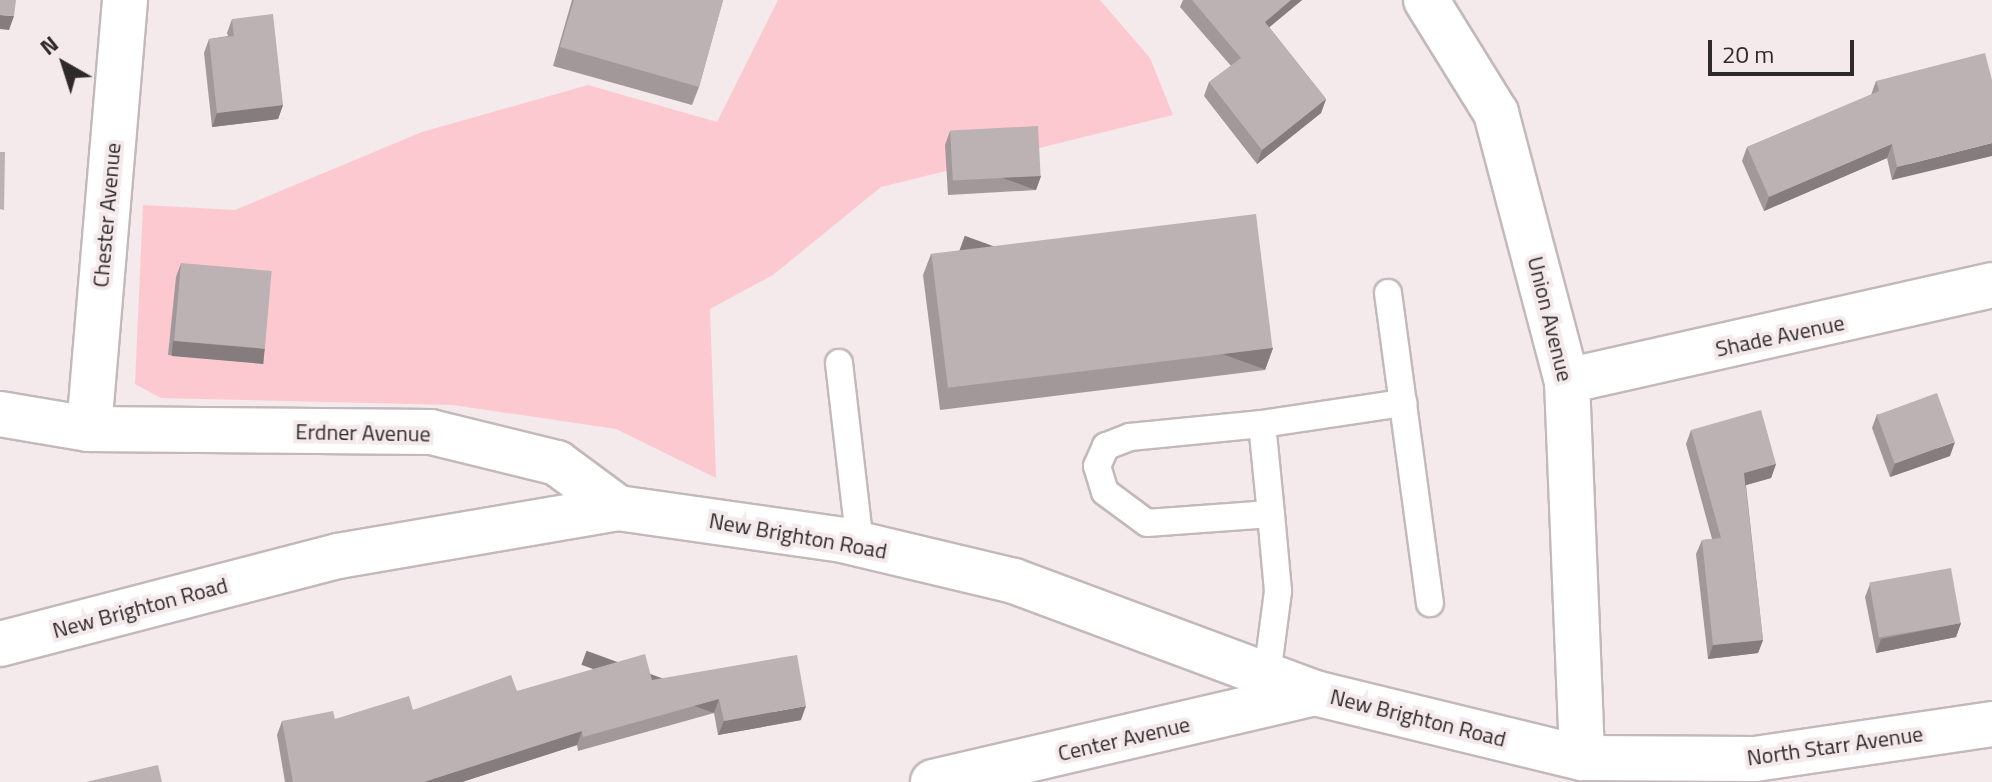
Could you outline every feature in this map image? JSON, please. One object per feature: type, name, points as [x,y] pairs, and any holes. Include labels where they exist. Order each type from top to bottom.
[{"type":"street","name":"Chester Avenue","points":[[89,429],[125,0]]},
{"type":"street","name":"Union Avenue","points":[[1426,0],[1496,113],[1567,381],[1586,770]]},
{"type":"street","name":"Shade Avenue","points":[[1567,381],[1992,285]]},
{"type":"street","name":"Erdner Avenue","points":[[0,414],[89,429],[431,432],[557,463],[618,508]]},
{"type":"street","name":"New Brighton Road","points":[[0,644],[338,556],[618,508],[860,545],[1014,581],[1315,693],[1586,770]]},
{"type":"street","name":"Center Avenue","points":[[933,782],[1315,693]]},
{"type":"street","name":"North Starr Avenue","points":[[1586,770],[1755,759],[1992,724]]},
{"type":"lane","points":[[1388,293],[1430,603]]},
{"type":"lane","points":[[839,363],[860,545]]},
{"type":"lane","points":[[1271,514],[1147,523],[1105,492],[1097,466],[1106,446],[1130,437],[1262,424],[1403,403]]},
{"type":"lane","points":[[1262,424],[1278,591],[1267,675]]},
{"type":"shaded area","points":[[778,0],[1100,0],[1150,58],[1173,115],[881,187],[773,275],[710,309],[716,478],[616,429],[453,405],[161,398],[135,384],[143,205],[235,210],[422,132],[588,85],[717,122]]},
{"type":"building","points":[[0,0],[16,0],[14,16],[0,15]]},
{"type":"building","points":[[574,0],[723,0],[699,87],[560,47]]},
{"type":"building","points":[[1192,0],[1291,0],[1265,22],[1326,99],[1262,150],[1209,82],[1241,58]]},
{"type":"building","points":[[273,14],[283,105],[217,113],[209,39],[234,36],[232,19]]},
{"type":"building","points":[[1985,53],[1992,80],[1992,143],[1897,167],[1892,144],[1769,197],[1747,147],[1879,91],[1876,81]]},
{"type":"building","points":[[1038,126],[1041,176],[953,181],[950,131]]},
{"type":"building","points":[[0,152],[5,152],[4,210],[0,209]]},
{"type":"building","points":[[1256,214],[1272,348],[948,388],[931,254]]},
{"type":"building","points":[[181,263],[272,271],[265,349],[174,341]]},
{"type":"building","points":[[1937,393],[1955,442],[1895,464],[1877,415]]},
{"type":"building","points":[[1761,410],[1776,464],[1744,473],[1763,640],[1713,645],[1702,540],[1721,538],[1691,430]]},
{"type":"building","points":[[1951,568],[1961,623],[1879,638],[1869,582]]},
{"type":"building","points":[[645,654],[652,680],[797,655],[806,706],[724,721],[719,699],[583,737],[582,731],[424,782],[293,782],[282,721],[333,711],[335,719],[409,696],[413,710],[511,675],[517,691]]},
{"type":"building","points":[[158,765],[162,782],[86,782]]}]
